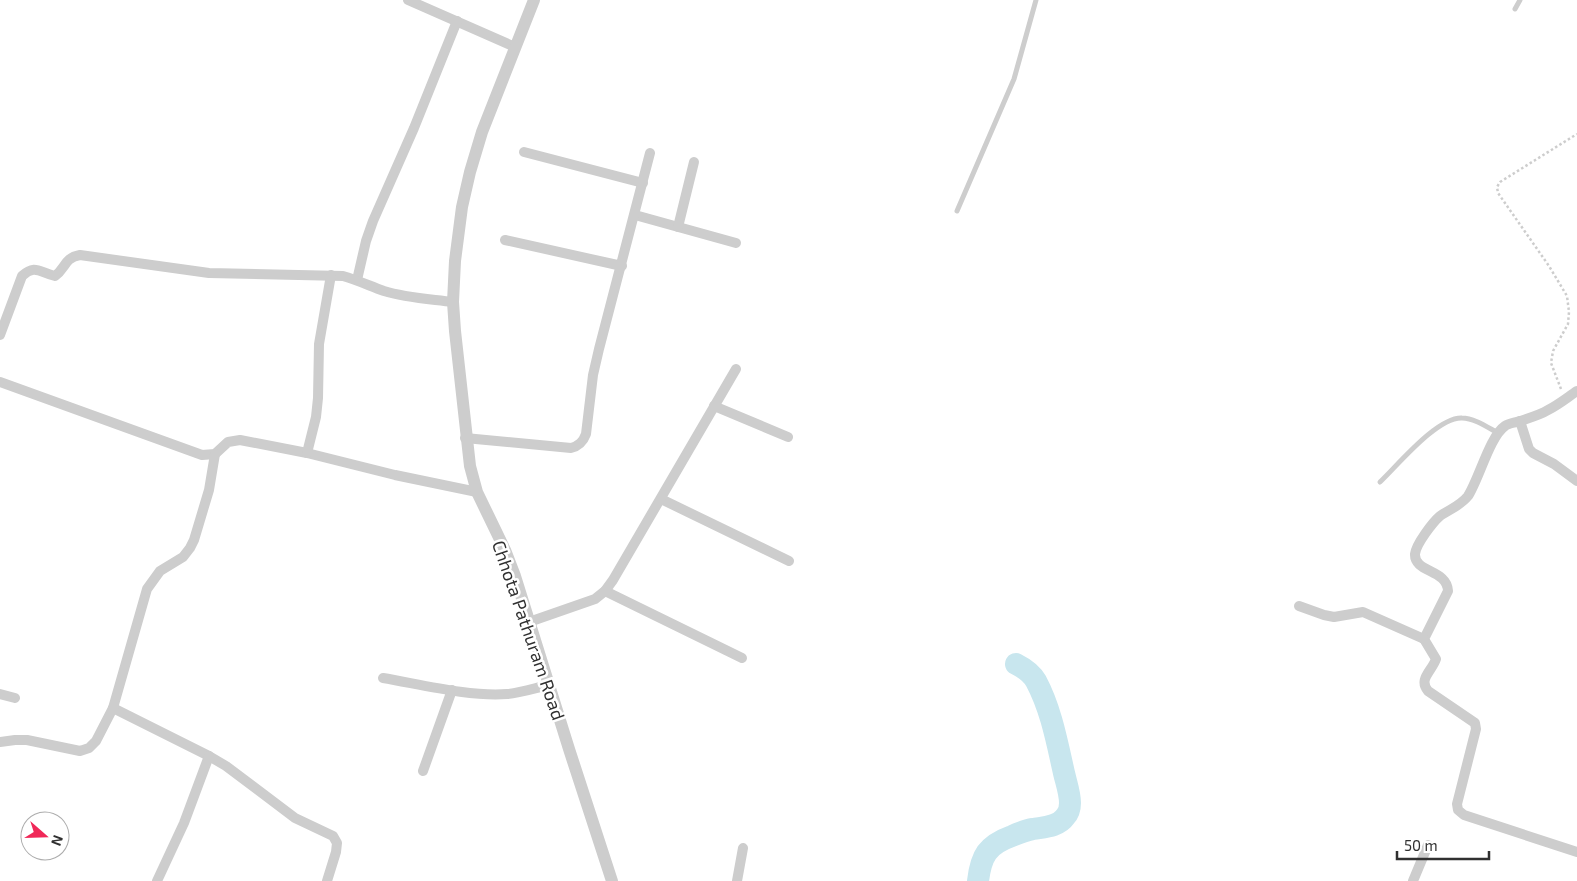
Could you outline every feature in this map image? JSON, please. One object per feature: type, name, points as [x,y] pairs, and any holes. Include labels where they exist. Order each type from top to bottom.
[{"type":"street","points":[[408,0],[515,47]]},
{"type":"street","name":"Chhota Pathuram Road","points":[[534,0],[482,132],[470,172],[462,206],[455,261],[453,302],[455,331],[466,438],[476,492],[505,550],[515,576],[612,881]]},
{"type":"street","points":[[357,280],[366,241],[457,21]]},
{"type":"street","points":[[524,152],[643,183]]},
{"type":"street","points":[[466,438],[571,448],[580,444],[586,434],[593,374],[650,153]]},
{"type":"street","points":[[678,227],[694,162]]},
{"type":"street","points":[[635,215],[736,243]]},
{"type":"street","points":[[505,240],[622,266]]},
{"type":"street","points":[[0,335],[22,276],[29,270],[34,269],[55,276],[67,261],[72,257],[80,255],[209,273],[330,275],[357,280],[401,296],[453,302]]},
{"type":"street","points":[[307,453],[316,417],[319,344],[330,275]]},
{"type":"street","points":[[529,622],[595,599],[605,591],[736,369]]},
{"type":"street","points":[[0,382],[202,455],[215,454]]},
{"type":"street","points":[[1424,639],[1448,591],[1448,584],[1444,579],[1424,568],[1417,561],[1415,554],[1418,545],[1435,521],[1461,504],[1468,495],[1498,433],[1506,425],[1548,410],[1577,391]]},
{"type":"street","points":[[714,406],[788,437]]},
{"type":"street","points":[[1520,421],[1529,449],[1577,480]]},
{"type":"street","points":[[0,742],[28,740],[80,751],[89,748],[96,741],[113,708],[146,589],[160,571],[183,556],[190,548],[208,490],[215,454],[228,442],[240,440],[307,453],[395,475],[476,492]]},
{"type":"street","points":[[661,499],[789,561]]},
{"type":"street","points":[[605,591],[742,658]]},
{"type":"street","points":[[1299,606],[1334,617],[1363,612],[1424,639],[1436,659],[1424,679],[1424,686],[1428,691],[1475,723],[1476,729],[1457,804],[1458,810],[1464,815],[1577,852]]},
{"type":"street","points":[[383,678],[452,690],[493,694],[508,694],[549,685]]},
{"type":"street","points":[[423,771],[452,690]]},
{"type":"street","points":[[0,694],[15,698]]},
{"type":"street","points":[[113,708],[209,756],[226,766],[295,818],[333,836],[337,843],[336,852],[327,881]]},
{"type":"street","points":[[157,881],[184,823],[209,756]]},
{"type":"street","points":[[1413,881],[1428,845]]},
{"type":"street","points":[[737,881],[743,848]]},
{"type":"lane","points":[[957,211],[1014,79],[1036,0]]},
{"type":"lane","points":[[1515,9],[1520,0]]},
{"type":"lane","points":[[1380,482],[1431,431],[1445,421],[1462,418],[1477,422],[1498,433]]},
{"type":"path","points":[[1565,399],[1551,363],[1553,351],[1568,324],[1569,312],[1566,296],[1549,266],[1498,193],[1497,187],[1500,182],[1577,134]]},
{"type":"waterway","points":[[978,881],[983,858],[997,843],[1030,829],[1059,823],[1066,816],[1070,807],[1068,788],[1046,703],[1034,678],[1028,671],[1016,664]]}]
